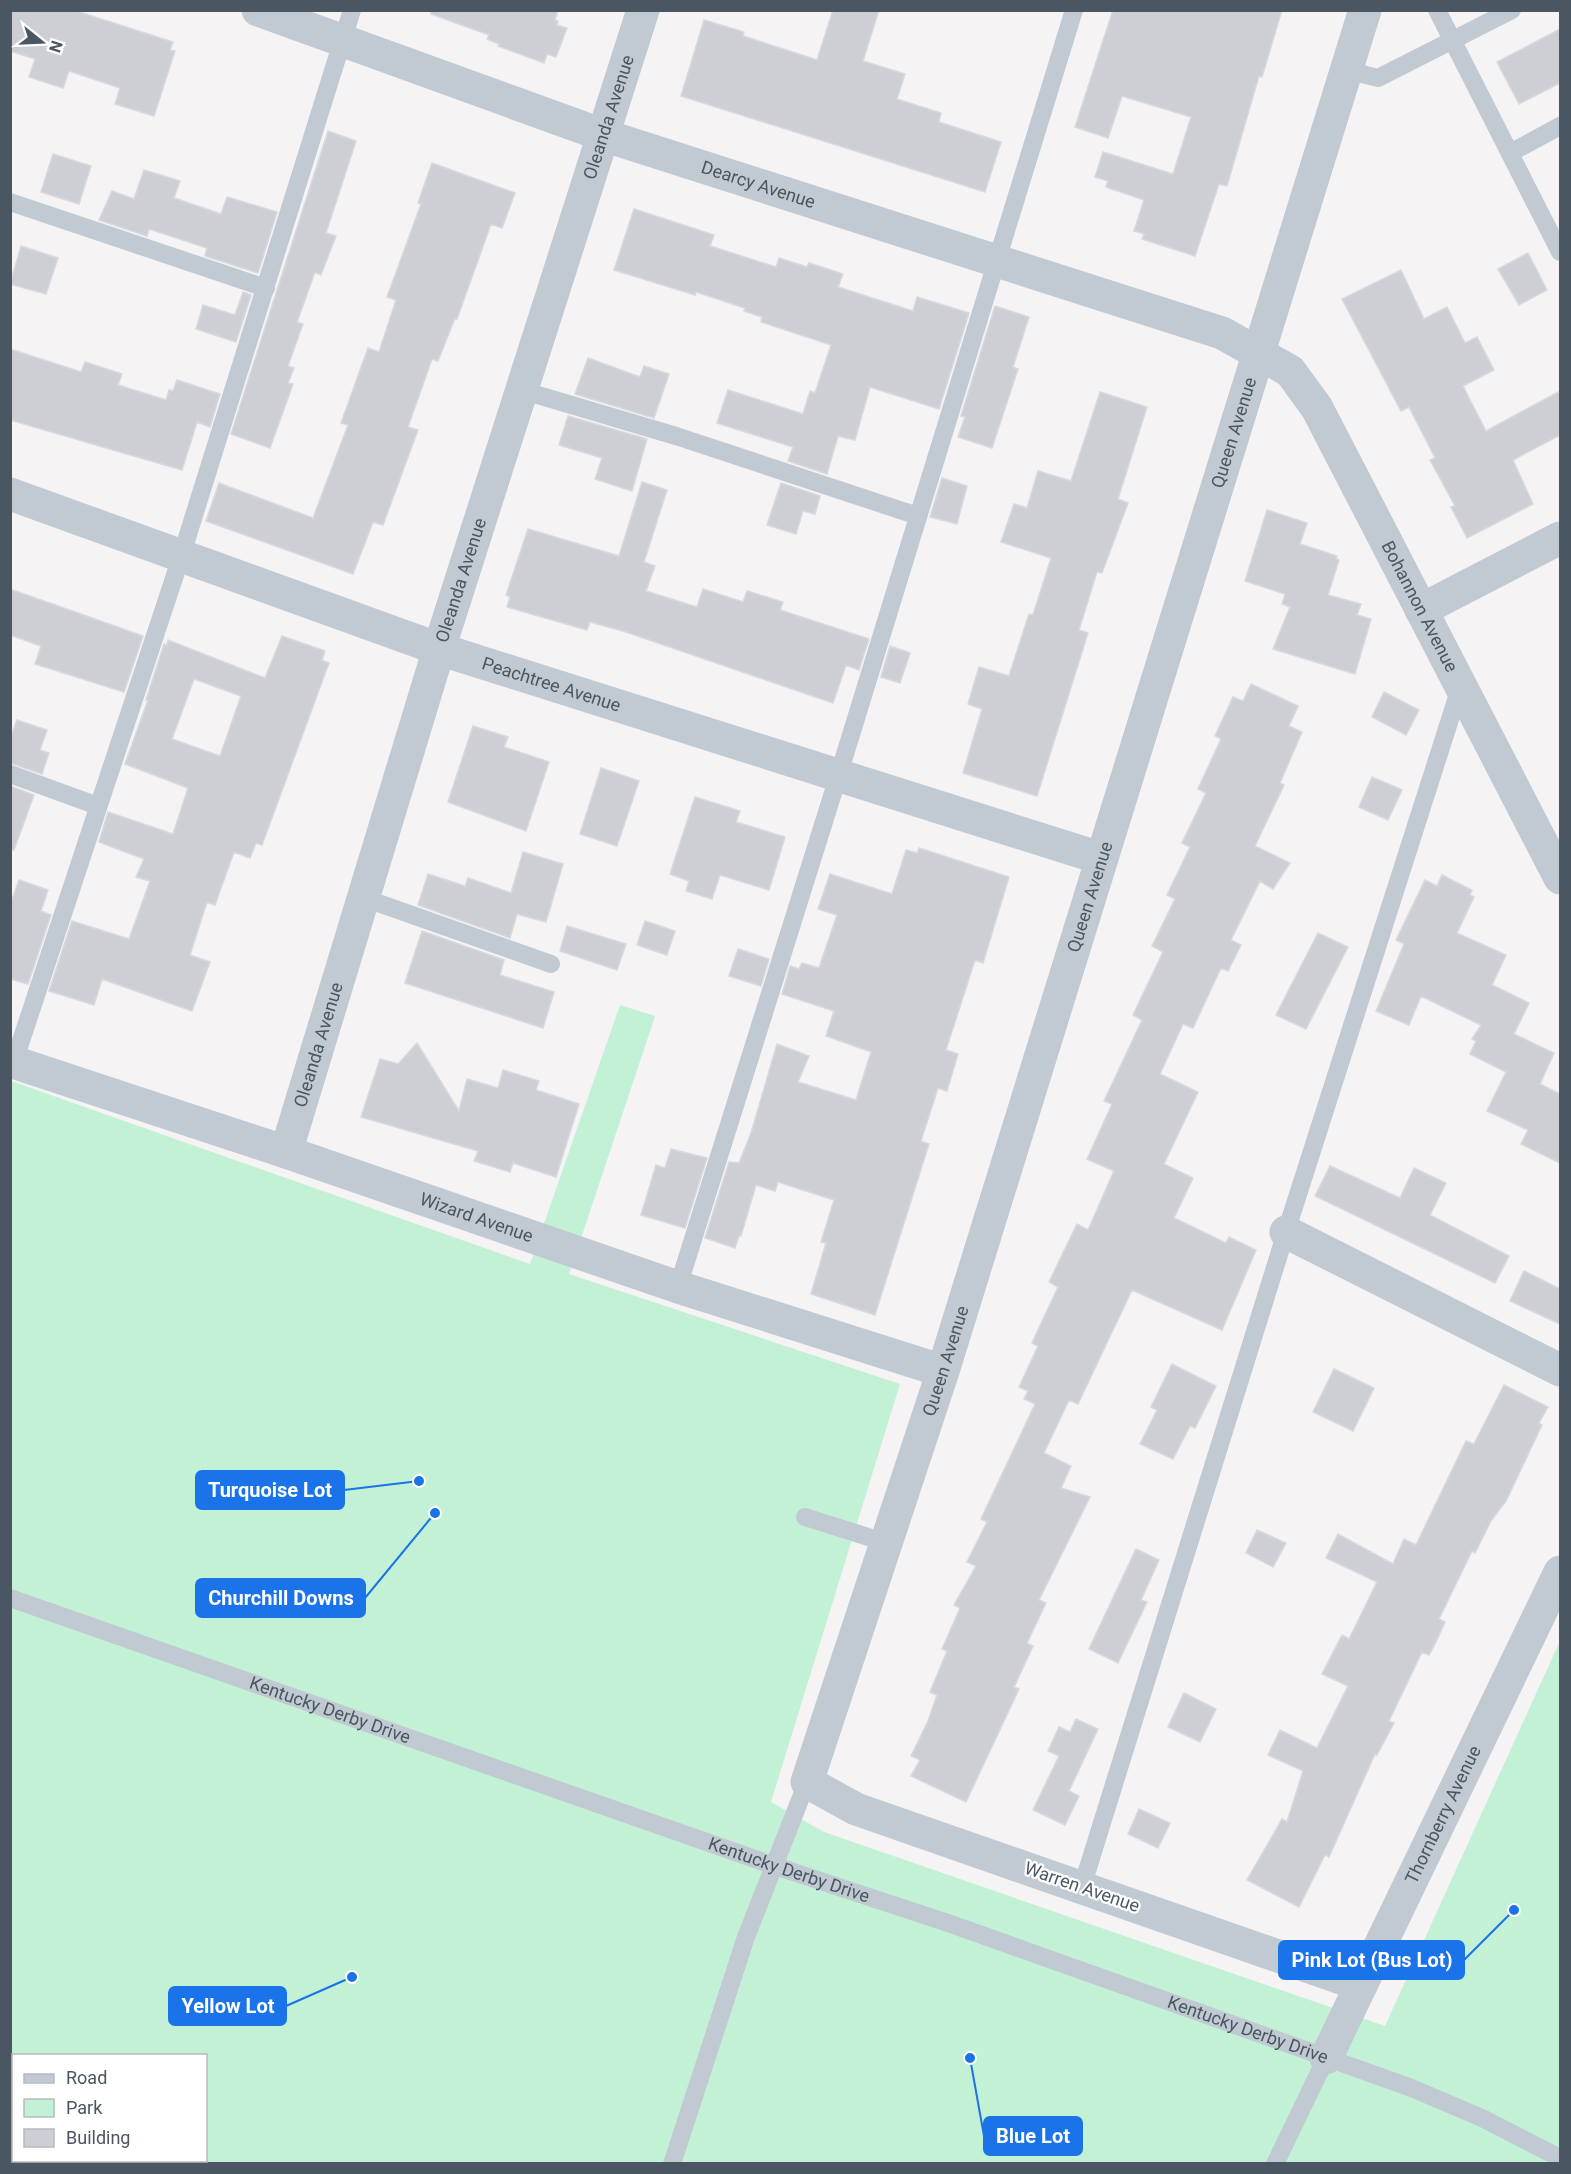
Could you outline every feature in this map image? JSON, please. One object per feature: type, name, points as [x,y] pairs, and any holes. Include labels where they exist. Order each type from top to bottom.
[{"type":"street","name":"Dearcy Avenue","points":[[258,10],[603,135],[1222,333],[1259,352]]},
{"type":"street","name":"Oleanda Avenue","points":[[286,1152],[439,649],[643,10]]},
{"type":"street","name":"Queen Avenue","points":[[807,1782],[943,1371],[1100,858],[1365,10]]},
{"type":"street","name":"Bohannon Avenue","points":[[1259,352],[1290,370],[1317,408],[1560,878]]},
{"type":"street","name":"Peachtree Avenue","points":[[10,494],[439,649],[1100,858]]},
{"type":"street","points":[[1421,610],[1560,538]]},
{"type":"street","name":"Wizard Avenue","points":[[13,1062],[286,1152],[678,1287],[943,1371]]},
{"type":"street","points":[[1286,1232],[1560,1370]]},
{"type":"street","name":"Thornberry Avenue","points":[[1326,2058],[1560,1572]]},
{"type":"street","name":"Warren Avenue","points":[[807,1782],[856,1809],[1361,1985]]},
{"type":"lane","points":[[13,1062],[181,557],[352,10]]},
{"type":"lane","points":[[678,1287],[1074,10]]},
{"type":"lane","points":[[1437,10],[1560,252]]},
{"type":"lane","points":[[1346,70],[1378,78],[1453,42],[1512,10]]},
{"type":"lane","points":[[1510,153],[1560,126]]},
{"type":"lane","points":[[10,202],[266,288]]},
{"type":"lane","points":[[521,390],[676,436],[918,516]]},
{"type":"lane","points":[[1082,1887],[1286,1232],[1460,688]]},
{"type":"lane","points":[[10,774],[98,806]]},
{"type":"lane","points":[[364,898],[551,964]]},
{"type":"lane","points":[[805,1517],[887,1543]]},
{"type":"lane","name":"Kentucky Derby Drive","points":[[10,1598],[775,1866],[948,1923],[1409,2087],[1482,2118],[1560,2158]]},
{"type":"lane","points":[[672,2163],[746,1937],[807,1782]]},
{"type":"lane","points":[[1275,2163],[1326,2058]]},
{"type":"green space","points":[[620,1005],[655,1016],[569,1274],[900,1384],[771,1802],[824,1832],[1385,2026],[1560,1641],[1560,2163],[11,2164],[11,1081],[530,1264]]},
{"type":"building","points":[[10,10],[73,10],[173,42],[170,50],[175,51],[154,116],[115,104],[120,88],[69,71],[63,88],[29,77],[35,59],[10,51]]},
{"type":"building","points":[[431,10],[558,10],[555,20],[558,21],[557,25],[567,28],[556,57],[547,54],[544,63],[498,46],[499,44],[487,39],[489,35],[431,14]]},
{"type":"building","points":[[833,10],[879,10],[863,61],[905,74],[897,99],[941,113],[939,122],[1001,142],[985,192],[681,96],[704,20],[744,32],[743,36],[817,60]]},
{"type":"building","points":[[1113,10],[1282,10],[1262,77],[1259,76],[1227,186],[1219,184],[1195,256],[1142,239],[1144,234],[1134,231],[1144,200],[1106,187],[1108,181],[1095,177],[1103,152],[1173,174],[1191,117],[1122,96],[1108,138],[1075,127]]},
{"type":"building","points":[[1560,29],[1560,83],[1519,104],[1497,62]]},
{"type":"building","points":[[328,131],[356,141],[326,233],[336,236],[321,275],[315,272],[297,322],[303,324],[288,366],[294,368],[288,383],[293,384],[270,448],[231,434]]},
{"type":"building","points":[[53,154],[91,166],[79,204],[41,192]]},
{"type":"building","points":[[432,163],[515,193],[502,228],[491,224],[457,319],[455,318],[438,361],[432,359],[408,427],[418,430],[383,525],[373,522],[353,574],[206,521],[219,483],[313,518],[348,425],[341,423],[368,348],[379,352],[396,300],[387,297],[421,204],[418,203]]},
{"type":"building","points":[[144,170],[180,181],[174,198],[221,214],[227,197],[277,212],[258,273],[205,256],[207,248],[149,229],[147,236],[99,220],[112,191],[134,199]]},
{"type":"building","points":[[634,209],[714,235],[710,246],[776,267],[779,258],[807,267],[809,263],[843,274],[838,287],[913,311],[917,297],[969,313],[939,409],[870,387],[855,440],[838,436],[827,474],[788,461],[793,447],[717,423],[728,390],[803,414],[810,391],[815,393],[831,345],[761,322],[762,317],[744,311],[745,308],[614,270]]},
{"type":"building","points":[[21,246],[58,258],[46,294],[10,284]]},
{"type":"building","points":[[1528,253],[1547,290],[1519,305],[1498,269]]},
{"type":"building","points":[[1401,270],[1424,319],[1447,307],[1465,343],[1477,337],[1494,370],[1463,386],[1486,431],[1560,391],[1560,435],[1513,460],[1533,504],[1467,538],[1451,507],[1455,506],[1430,460],[1435,458],[1409,407],[1401,411],[1342,299]]},
{"type":"building","points":[[243,292],[251,295],[236,342],[196,329],[203,305],[235,315]]},
{"type":"building","points":[[995,306],[1029,317],[1013,367],[1018,369],[992,448],[958,437],[965,417],[961,416]]},
{"type":"building","points":[[10,349],[81,372],[85,362],[122,374],[118,385],[166,400],[169,390],[173,391],[177,380],[220,394],[210,427],[197,422],[182,470],[10,420]]},
{"type":"building","points":[[588,358],[640,377],[644,366],[669,374],[654,418],[575,394]]},
{"type":"building","points":[[1100,392],[1147,407],[1118,499],[1128,503],[1102,573],[1097,572],[1079,630],[1088,633],[1037,796],[963,773],[982,709],[968,704],[979,667],[1009,676],[1029,614],[1033,615],[1051,558],[1001,542],[1014,504],[1027,508],[1038,471],[1071,481]]},
{"type":"building","points":[[568,416],[647,439],[632,491],[595,479],[602,458],[559,445]]},
{"type":"building","points":[[942,478],[967,486],[957,524],[930,517]]},
{"type":"building","points":[[642,482],[667,490],[644,562],[655,566],[646,591],[697,607],[703,589],[743,602],[747,591],[783,602],[780,610],[869,639],[859,670],[846,665],[833,703],[626,632],[590,622],[587,630],[507,607],[510,597],[506,595],[528,529],[619,556]]},
{"type":"building","points":[[781,483],[820,496],[815,514],[803,511],[796,534],[767,525]]},
{"type":"building","points":[[1267,510],[1307,523],[1300,544],[1337,556],[1336,559],[1339,560],[1328,595],[1361,604],[1357,615],[1371,619],[1355,674],[1273,649],[1290,607],[1282,604],[1285,594],[1245,581]]},
{"type":"building","points":[[10,589],[143,636],[124,692],[35,664],[41,646],[10,635]]},
{"type":"building","points":[[282,636],[325,651],[322,660],[329,663],[262,845],[256,843],[250,858],[234,852],[215,905],[207,902],[190,955],[210,962],[192,1011],[102,979],[94,1005],[49,991],[72,921],[129,939],[150,881],[136,877],[144,859],[99,842],[108,812],[173,834],[188,788],[125,764],[148,700],[146,700],[164,644],[167,645],[168,640],[265,678]],"holes":[[[194,679],[241,696],[220,756],[172,739]]]},
{"type":"building","points":[[890,646],[910,653],[900,683],[881,677]]},
{"type":"building","points":[[1251,684],[1298,706],[1289,726],[1302,732],[1280,783],[1284,785],[1255,846],[1290,863],[1273,889],[1260,881],[1231,940],[1241,945],[1228,971],[1221,968],[1193,1028],[1183,1024],[1160,1074],[1198,1092],[1164,1164],[1193,1178],[1174,1218],[1226,1243],[1229,1237],[1256,1250],[1222,1330],[1132,1290],[1078,1404],[1069,1400],[1044,1453],[1071,1466],[1061,1488],[1090,1497],[1039,1600],[1046,1603],[1027,1643],[1033,1646],[1014,1687],[1019,1689],[966,1802],[911,1776],[920,1760],[911,1756],[928,1721],[937,1695],[930,1692],[947,1651],[942,1649],[960,1608],[954,1605],[976,1566],[967,1562],[987,1522],[981,1519],[1035,1404],[1024,1399],[1028,1391],[1019,1387],[1038,1346],[1032,1343],[1058,1287],[1049,1282],[1077,1224],[1088,1230],[1114,1171],[1087,1159],[1112,1104],[1104,1101],[1142,1020],[1133,1015],[1163,952],[1152,946],[1175,899],[1167,895],[1190,847],[1182,843],[1206,793],[1198,789],[1221,739],[1215,736],[1233,697],[1243,701]]},
{"type":"building","points":[[1384,692],[1419,710],[1406,735],[1372,717]]},
{"type":"building","points":[[17,720],[47,730],[40,750],[49,753],[42,774],[10,763],[10,739]]},
{"type":"building","points":[[473,726],[508,737],[504,747],[549,762],[526,831],[448,802]]},
{"type":"building","points":[[601,768],[639,781],[617,846],[580,834]]},
{"type":"building","points":[[1372,777],[1402,790],[1388,820],[1359,807]]},
{"type":"building","points":[[10,786],[34,795],[14,850],[10,850]]},
{"type":"building","points":[[695,797],[740,811],[736,822],[785,837],[769,890],[720,875],[712,899],[686,891],[689,881],[670,874]]},
{"type":"building","points":[[919,848],[1009,877],[983,963],[975,960],[946,1050],[958,1054],[947,1091],[938,1088],[921,1141],[929,1144],[875,1315],[811,1294],[826,1243],[821,1242],[834,1200],[778,1182],[775,1191],[756,1185],[741,1236],[735,1248],[705,1238],[729,1162],[739,1163],[751,1133],[777,1044],[809,1056],[798,1082],[856,1100],[871,1052],[826,1036],[834,1011],[782,994],[790,966],[799,969],[802,963],[819,968],[837,915],[818,909],[830,874],[892,894],[906,850],[917,853]]},
{"type":"building","points":[[523,852],[563,864],[546,922],[517,914],[510,938],[418,905],[428,874],[465,886],[468,878],[511,893]]},
{"type":"building","points":[[1442,875],[1472,890],[1470,895],[1474,897],[1457,933],[1506,955],[1492,985],[1529,1003],[1514,1034],[1554,1053],[1540,1084],[1560,1094],[1560,1163],[1521,1144],[1528,1130],[1487,1111],[1506,1072],[1470,1054],[1476,1041],[1472,1039],[1481,1025],[1421,996],[1409,1025],[1376,1011],[1404,944],[1396,940],[1425,880],[1437,886]]},
{"type":"building","points":[[19,880],[48,890],[41,911],[51,915],[28,984],[10,979],[10,905]]},
{"type":"building","points":[[645,921],[675,931],[667,955],[637,945]]},
{"type":"building","points":[[567,926],[626,944],[617,970],[560,951]]},
{"type":"building","points":[[422,931],[504,960],[500,975],[554,992],[543,1028],[405,983]]},
{"type":"building","points":[[1318,933],[1348,947],[1306,1029],[1276,1015]]},
{"type":"building","points":[[738,949],[769,959],[761,986],[729,976]]},
{"type":"building","points":[[417,1043],[459,1111],[467,1079],[498,1088],[503,1070],[539,1081],[536,1090],[579,1104],[556,1177],[513,1163],[510,1172],[474,1161],[478,1151],[361,1117],[380,1059],[398,1064]]},
{"type":"building","points":[[671,1149],[707,1158],[685,1228],[641,1215],[656,1165],[665,1168]]},
{"type":"building","points":[[1330,1166],[1400,1198],[1414,1168],[1446,1183],[1430,1215],[1509,1256],[1495,1283],[1315,1196]]},
{"type":"building","points":[[1524,1271],[1560,1289],[1560,1324],[1510,1301]]},
{"type":"building","points":[[1172,1364],[1216,1386],[1195,1428],[1190,1426],[1173,1459],[1140,1444],[1157,1410],[1151,1407]]},
{"type":"building","points":[[1334,1369],[1374,1388],[1353,1431],[1313,1412]]},
{"type":"building","points":[[1504,1385],[1548,1407],[1539,1423],[1542,1425],[1506,1501],[1491,1521],[1475,1553],[1472,1551],[1439,1619],[1445,1622],[1436,1642],[1429,1655],[1422,1652],[1389,1721],[1394,1723],[1377,1755],[1375,1754],[1329,1857],[1325,1855],[1299,1907],[1247,1880],[1282,1819],[1287,1822],[1303,1771],[1268,1755],[1280,1730],[1317,1748],[1348,1686],[1322,1674],[1342,1635],[1349,1639],[1377,1582],[1326,1558],[1338,1534],[1393,1564],[1404,1539],[1416,1545],[1466,1441],[1474,1444]]},
{"type":"building","points":[[1257,1530],[1286,1543],[1273,1567],[1246,1553]]},
{"type":"building","points":[[1136,1549],[1159,1560],[1141,1600],[1147,1602],[1118,1663],[1089,1649]]},
{"type":"building","points":[[1184,1693],[1216,1709],[1200,1742],[1168,1727]]},
{"type":"building","points":[[1076,1719],[1098,1729],[1069,1791],[1079,1796],[1065,1825],[1033,1810],[1059,1756],[1048,1751],[1059,1727],[1070,1732]]},
{"type":"building","points":[[1139,1809],[1170,1823],[1158,1848],[1128,1834]]},
{"type":"place","name":"Turquoise Lot","points":[[419,1481]]},
{"type":"place","name":"Churchill Downs","points":[[435,1513]]},
{"type":"place","name":"Pink Lot (Bus Lot)","points":[[1514,1910]]},
{"type":"place","name":"Yellow Lot","points":[[352,1977]]},
{"type":"place","name":"Blue Lot","points":[[970,2058]]}]
